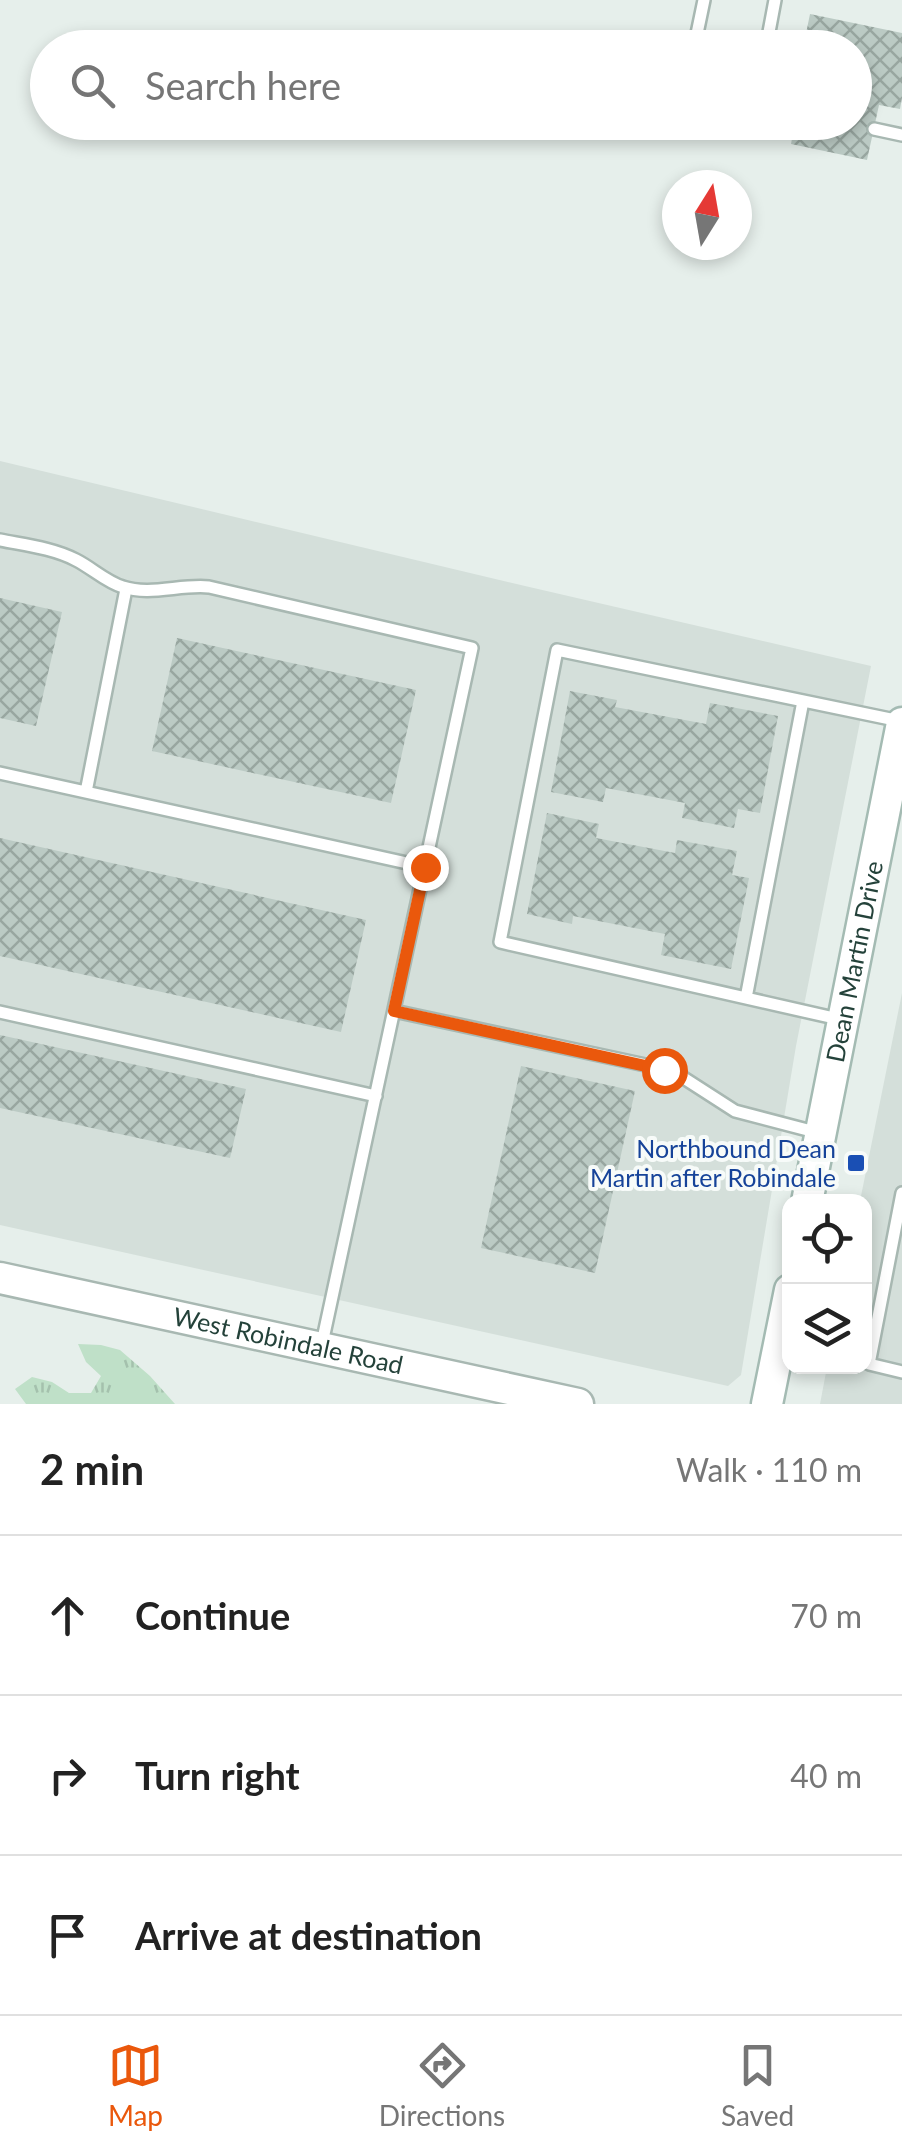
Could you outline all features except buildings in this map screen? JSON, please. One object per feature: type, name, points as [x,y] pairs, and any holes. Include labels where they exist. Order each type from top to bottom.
[{"type":"main road","name":"Dean Martin Drive","points":[[809,1194],[902,722]]},
{"type":"main road","name":"West Robindale Road","points":[[0,1278],[578,1404]]},
{"type":"main road","points":[[767,1404],[782,1330]]},
{"type":"lane","points":[[698,30],[704,0]]},
{"type":"lane","points":[[769,30],[775,0]]},
{"type":"lane","points":[[874,129],[902,135]]},
{"type":"lane","points":[[0,540],[76,560],[126,588],[209,587],[472,648],[320,1348]]},
{"type":"lane","points":[[86,792],[126,588]]},
{"type":"lane","points":[[843,1020],[500,942],[556,650],[902,722]]},
{"type":"lane","points":[[746,998],[803,701]]},
{"type":"lane","points":[[0,773],[425,867]]},
{"type":"lane","points":[[394,1011],[676,1073],[735,1111],[820,1134]]},
{"type":"lane","points":[[0,1012],[376,1096]]},
{"type":"lane","points":[[902,1193],[869,1364],[902,1372]]},
{"type":"shaded area","points":[[0,461],[871,666],[796,1046],[741,1375],[728,1386],[0,1225]]},
{"type":"shaded area","points":[[902,993],[902,1404],[820,1404],[826,1374],[872,1374],[872,1194],[861,1194]]},
{"type":"green space","points":[[78,1344],[120,1350],[175,1404],[26,1404],[15,1389],[32,1377],[52,1382],[69,1393],[91,1393],[101,1376],[86,1362]]},
{"type":"place","name":"Northbound Dean Martin after Robindale","points":[[856,1163]]},
{"type":"route","points":[[425,867],[394,1011],[664,1070]]}]
